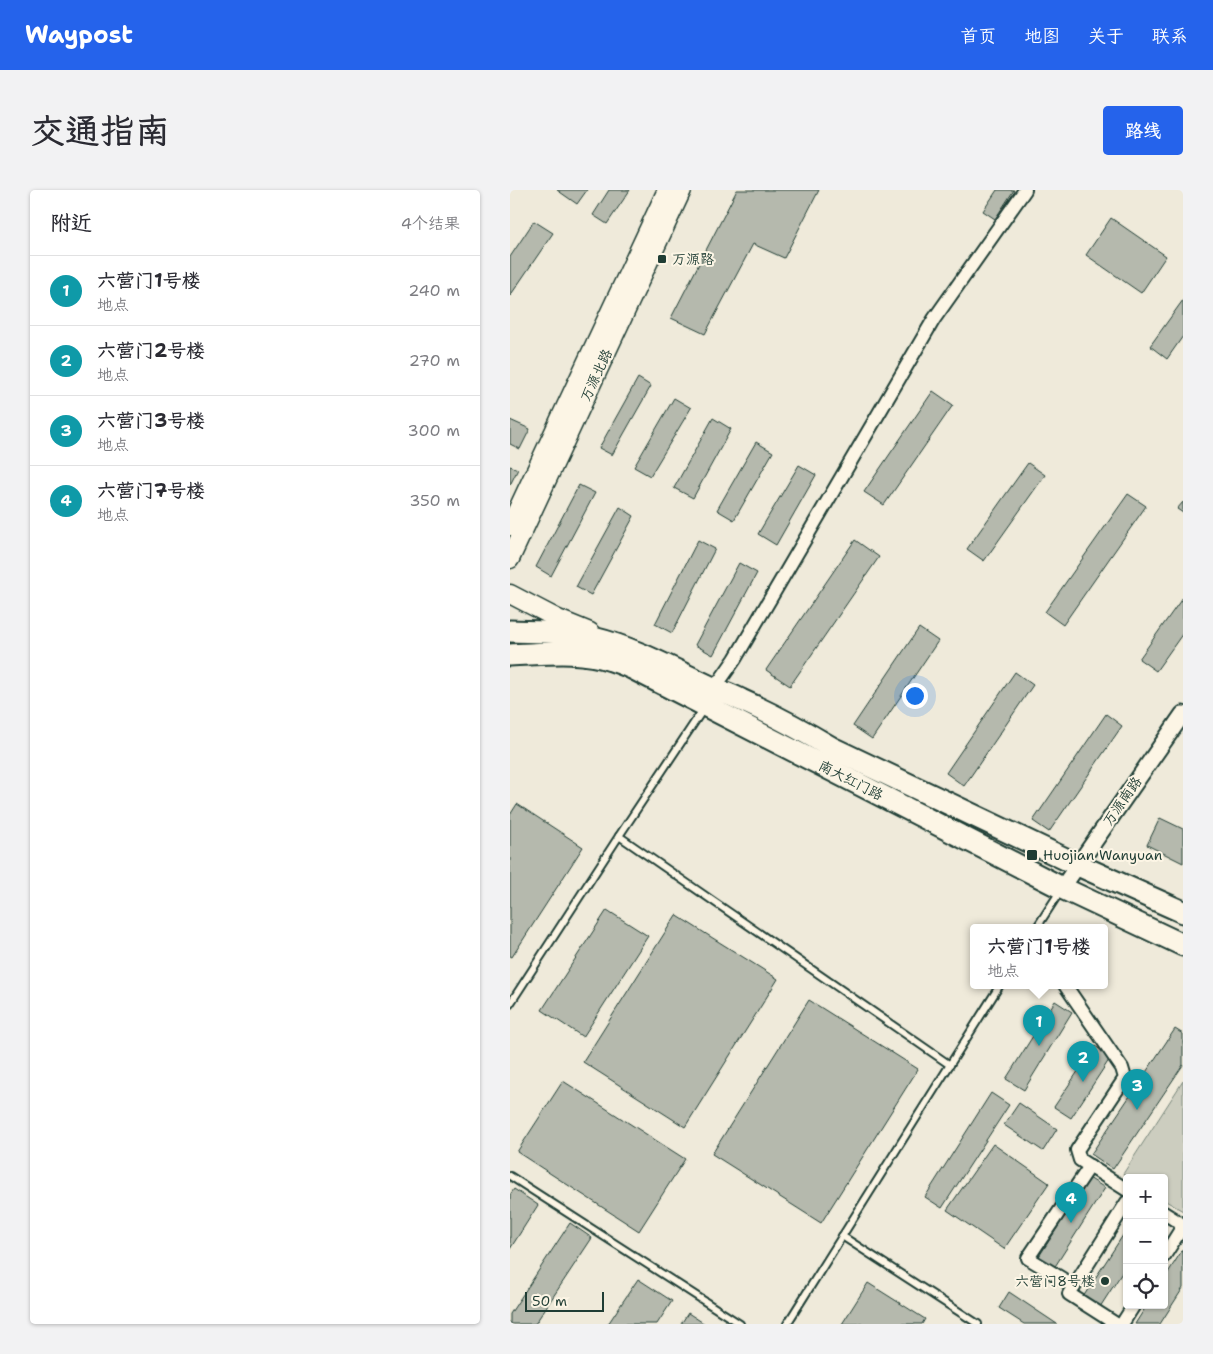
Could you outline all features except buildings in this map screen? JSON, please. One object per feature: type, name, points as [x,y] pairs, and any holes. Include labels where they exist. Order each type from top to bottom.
[{"type":"highway","name":"南大红门路","points":[[510,631],[544,632],[594,638],[662,663],[710,697],[1062,888],[1183,945]]},
{"type":"highway","name":"南大红门路","points":[[510,655],[569,653],[610,659],[710,697],[740,700],[810,734],[832,748],[1078,865]]},
{"type":"highway","points":[[1078,865],[1183,912]]},
{"type":"main road","name":"万源北路","points":[[510,526],[667,190]]},
{"type":"main road","name":"万源北路","points":[[510,559],[682,190]]},
{"type":"main road","points":[[510,594],[622,647]]},
{"type":"street","points":[[710,697],[735,659],[934,319],[1025,190]]},
{"type":"street","name":"万源南路","points":[[1062,888],[1183,714]]},
{"type":"street","points":[[1069,989],[1122,1068],[1124,1078],[1077,1150],[1080,1160],[1123,1187]]},
{"type":"street","points":[[1074,1286],[1028,1258],[1090,1166]]},
{"type":"street","points":[[1116,1324],[1069,1294],[1123,1208]]},
{"type":"street","points":[[1168,1216],[1183,1226],[1168,1250]]},
{"type":"street","points":[[1122,1324],[1131,1309]]},
{"type":"lane","points":[[510,1004],[710,697]]},
{"type":"lane","points":[[619,836],[950,1065]]},
{"type":"lane","points":[[1039,924],[1062,888]]},
{"type":"lane","points":[[787,1324],[998,989]]},
{"type":"lane","points":[[510,1176],[740,1324]]},
{"type":"lane","points":[[842,1236],[978,1324]]},
{"type":"shaded area","points":[[1183,1081],[1183,1211],[1168,1202],[1168,1174],[1123,1174]]},
{"type":"place","name":"万源路","points":[[662,259]]},
{"type":"place","name":"Huojian Wanyuan","points":[[1032,855]]},
{"type":"place","name":"六营门1号楼","points":[[1039,1046]]},
{"type":"place","name":"六营门2号楼","points":[[1083,1082]]},
{"type":"place","name":"六营门3号楼","points":[[1137,1110]]},
{"type":"place","name":"六营门7号楼","points":[[1071,1223]]},
{"type":"place","name":"六营门8号楼","points":[[1105,1281]]}]
